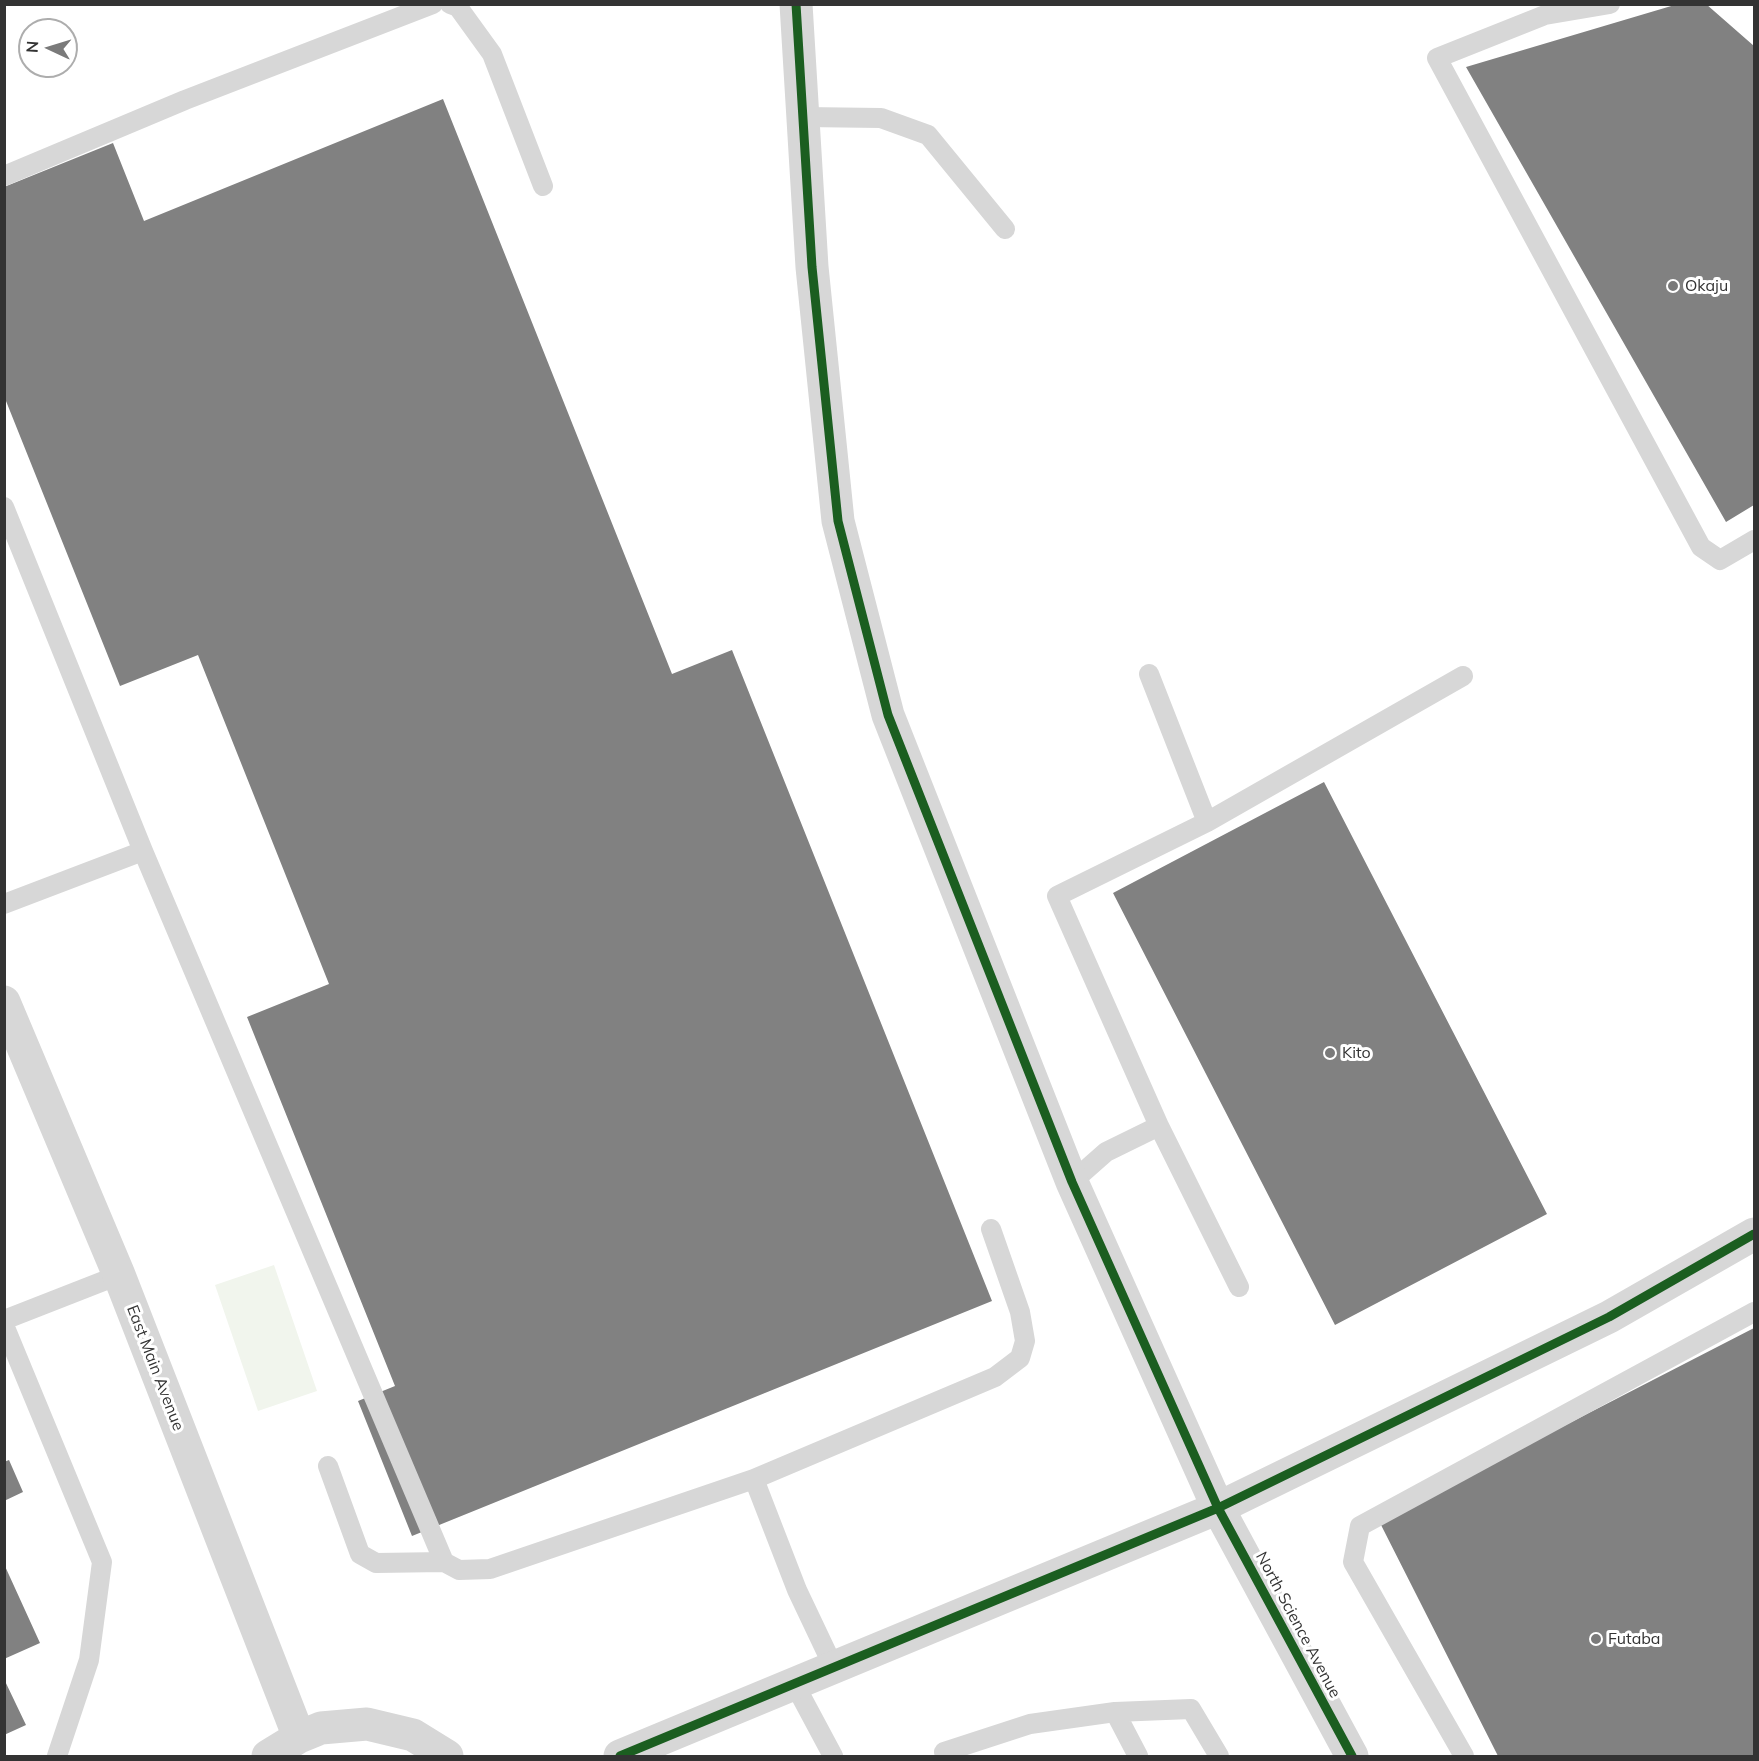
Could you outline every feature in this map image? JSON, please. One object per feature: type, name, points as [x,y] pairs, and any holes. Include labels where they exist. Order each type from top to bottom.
[{"type":"street","name":"North Science Avenue","points":[[796,4],[812,267],[838,521],[888,716],[1072,1182],[1218,1508],[1352,1756]]},
{"type":"street","name":"East Main Avenue","points":[[4,1002],[118,1275],[299,1737]]},
{"type":"street","points":[[620,1756],[1218,1508],[1609,1317],[1755,1234]]},
{"type":"street","points":[[268,1756],[299,1737],[321,1728],[367,1724],[413,1736],[447,1756]]},
{"type":"lane","points":[[4,176],[185,100],[433,4]]},
{"type":"lane","points":[[450,4],[459,7],[492,54],[543,186]]},
{"type":"lane","points":[[1610,4],[1545,15],[1437,58],[1701,547],[1720,560],[1755,540]]},
{"type":"lane","points":[[804,117],[881,118],[928,135],[1005,229]]},
{"type":"lane","points":[[4,507],[143,851],[444,1562]]},
{"type":"lane","points":[[1149,674],[1207,822]]},
{"type":"lane","points":[[1239,1287],[1159,1126],[1057,896],[1207,822],[1463,676]]},
{"type":"lane","points":[[4,904],[143,851]]},
{"type":"lane","points":[[1072,1182],[1106,1152],[1159,1126]]},
{"type":"lane","points":[[328,1466],[360,1554],[376,1563],[444,1562],[459,1570],[490,1569],[754,1479],[995,1377],[1020,1358],[1025,1341],[1020,1312],[991,1229]]},
{"type":"lane","points":[[4,1320],[118,1275]]},
{"type":"lane","points":[[1464,1756],[1353,1562],[1360,1526],[1755,1312]]},
{"type":"lane","points":[[4,1325],[102,1562],[89,1660],[57,1756]]},
{"type":"lane","points":[[754,1479],[797,1590],[834,1668]]},
{"type":"lane","points":[[795,1685],[833,1756]]},
{"type":"lane","points":[[946,1756],[944,1752],[1030,1724],[1115,1712],[1191,1709],[1219,1756]]},
{"type":"lane","points":[[1115,1712],[1138,1756]]},
{"type":"shaded area","points":[[274,1265],[317,1391],[258,1411],[215,1285]]},
{"type":"building","name":"Okaju","points":[[1678,4],[1706,4],[1754,46],[1754,505],[1726,522],[1466,67]]},
{"type":"building","points":[[443,99],[672,674],[732,650],[992,1301],[412,1536],[358,1401],[395,1386],[247,1017],[329,984],[198,655],[120,686],[4,396],[4,187],[113,143],[144,221]]},
{"type":"building","name":"Kito","points":[[1324,782],[1547,1214],[1335,1325],[1113,893]]},
{"type":"building","name":"Futaba","points":[[1754,1328],[1754,1756],[1498,1756],[1379,1521]]},
{"type":"building","points":[[9,1460],[23,1492],[4,1501],[4,1462]]},
{"type":"building","points":[[4,1564],[40,1643],[4,1659]]},
{"type":"building","points":[[4,1679],[26,1725],[4,1735]]},
{"type":"cycle path","points":[[796,4],[812,267],[838,521],[888,715],[1072,1182],[1218,1508],[1352,1756]]},
{"type":"cycle path","points":[[620,1756],[1218,1508],[1609,1317],[1754,1234]]},
{"type":"place","name":"Okaju","points":[[1673,286]]},
{"type":"place","name":"Kito","points":[[1330,1053]]},
{"type":"place","name":"Futaba","points":[[1596,1639]]}]
